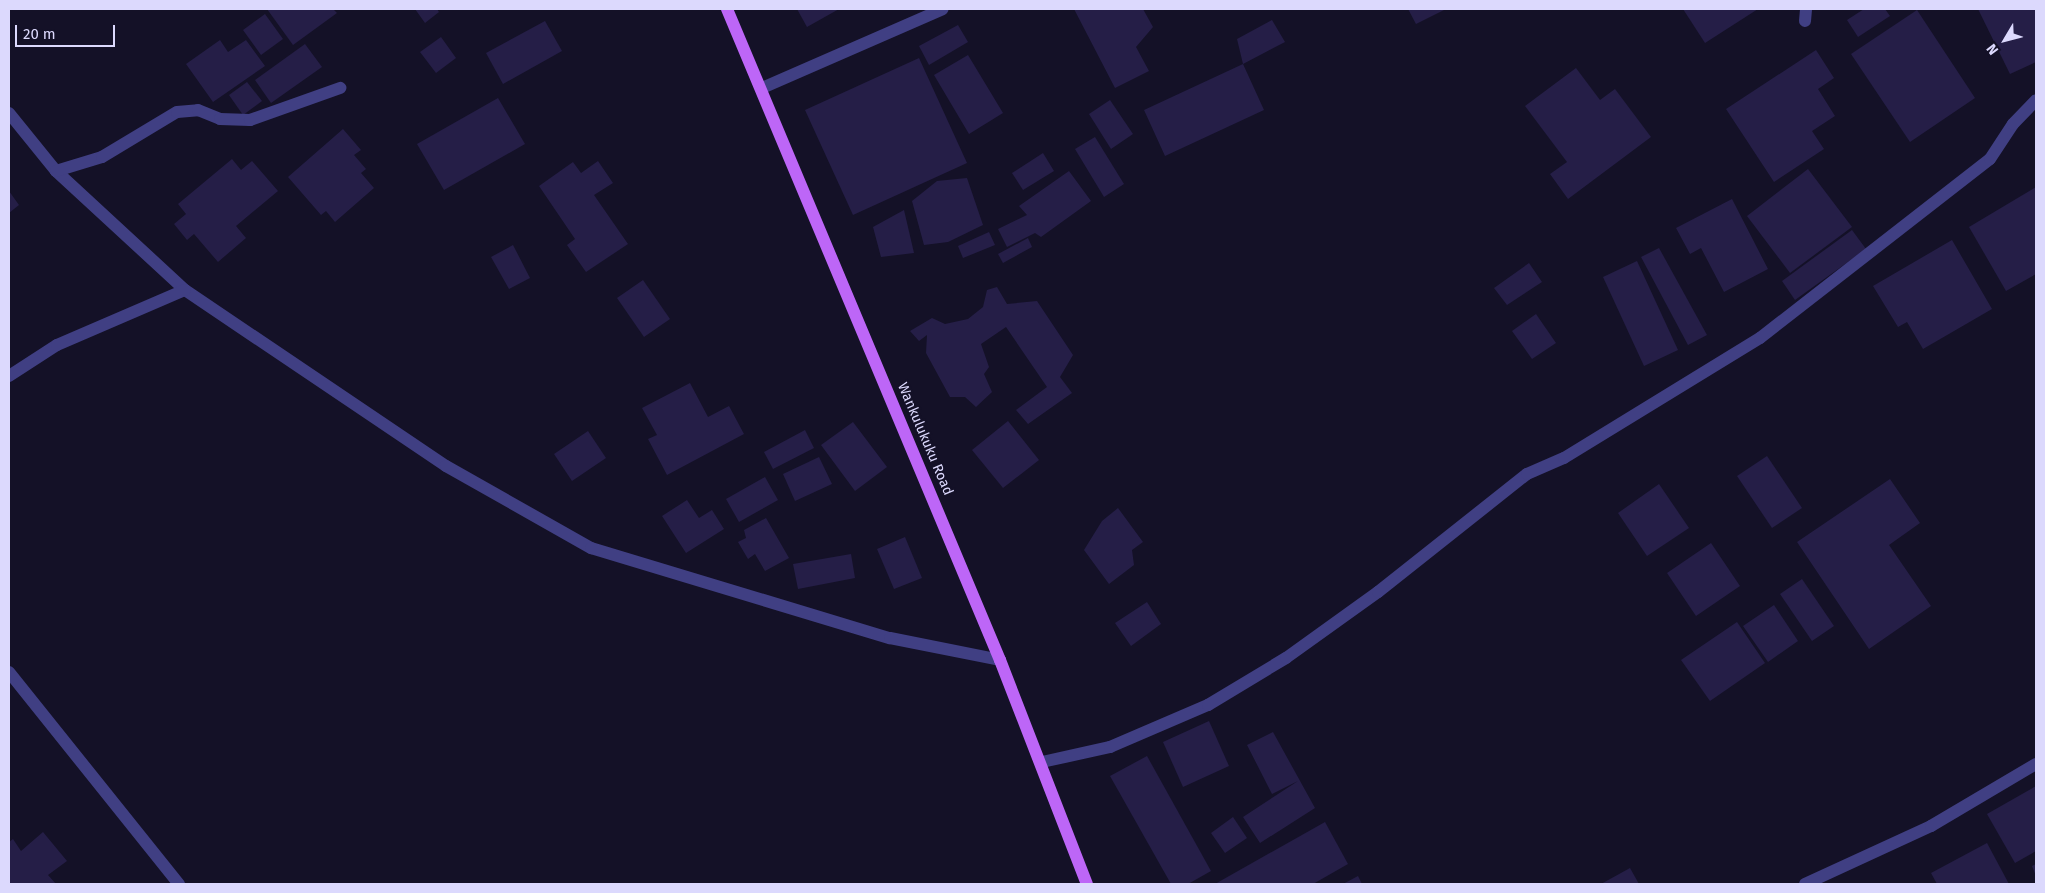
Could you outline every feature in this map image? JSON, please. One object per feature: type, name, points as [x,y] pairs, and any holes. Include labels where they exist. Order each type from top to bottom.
[{"type":"main road","name":"Wankulukuku Road","points":[[728,9],[1042,762],[1087,884]]},
{"type":"street","points":[[762,88],[943,9]]},
{"type":"street","points":[[56,171],[102,158],[177,112],[198,110],[220,119],[250,120],[340,88]]},
{"type":"street","points":[[1042,762],[1110,747],[1208,704],[1286,658],[1378,592],[1527,474],[1564,458],[1760,338],[1990,159],[2013,124],[2036,100]]},
{"type":"street","points":[[9,113],[56,171],[185,290],[446,466],[591,548],[890,638],[1000,660]]},
{"type":"street","points":[[9,376],[57,345],[185,290]]},
{"type":"street","points":[[9,672],[179,884]]},
{"type":"street","points":[[1804,884],[1931,826],[2036,764]]},
{"type":"building","points":[[267,9],[333,9],[337,13],[293,45]]},
{"type":"building","points":[[415,9],[437,9],[439,12],[425,23]]},
{"type":"building","points":[[797,9],[839,9],[807,27]]},
{"type":"building","points":[[1074,9],[1143,9],[1153,27],[1136,47],[1149,71],[1115,88]]},
{"type":"building","points":[[1408,9],[1446,9],[1416,24]]},
{"type":"building","points":[[1683,9],[1758,9],[1705,43]]},
{"type":"building","points":[[1864,9],[1885,9],[1890,16],[1858,37],[1847,20]]},
{"type":"building","points":[[1978,9],[2036,9],[2036,62],[2010,74]]},
{"type":"building","points":[[1917,10],[1975,98],[1910,142],[1851,54]]},
{"type":"building","points":[[265,14],[283,39],[261,55],[243,30]]},
{"type":"building","points":[[1272,20],[1285,42],[1243,64],[1237,39]]},
{"type":"building","points":[[545,21],[562,51],[503,84],[486,53]]},
{"type":"building","points":[[958,25],[968,42],[929,65],[919,46]]},
{"type":"building","points":[[441,37],[456,58],[436,73],[420,52]]},
{"type":"building","points":[[220,40],[228,52],[246,40],[265,66],[213,102],[186,64]]},
{"type":"building","points":[[305,44],[322,67],[271,103],[255,80]]},
{"type":"building","points":[[1816,50],[1834,78],[1818,89],[1835,116],[1812,131],[1824,149],[1774,182],[1726,109]]},
{"type":"building","points":[[968,55],[1003,113],[969,134],[934,75]]},
{"type":"building","points":[[919,58],[967,163],[853,215],[805,110]]},
{"type":"building","points":[[1243,64],[1264,110],[1165,156],[1144,110]]},
{"type":"building","points":[[1576,68],[1600,100],[1615,89],[1651,137],[1568,199],[1550,174],[1567,162],[1525,106]]},
{"type":"building","points":[[247,82],[262,101],[243,115],[229,95]]},
{"type":"building","points":[[498,98],[525,144],[444,190],[417,144]]},
{"type":"building","points":[[1110,100],[1133,134],[1111,149],[1089,114]]},
{"type":"building","points":[[343,129],[361,150],[354,155],[366,169],[361,173],[374,188],[335,222],[326,211],[321,215],[288,177]]},
{"type":"building","points":[[1095,137],[1124,184],[1104,197],[1075,149]]},
{"type":"building","points":[[1043,153],[1054,171],[1023,190],[1012,173]]},
{"type":"building","points":[[232,159],[241,170],[252,161],[278,191],[236,226],[246,238],[218,262],[194,234],[187,240],[174,224],[186,214],[178,204]]},
{"type":"building","points":[[598,161],[613,183],[594,195],[628,244],[586,272],[567,245],[575,239],[539,186],[573,162],[581,173]]},
{"type":"building","points":[[1808,169],[1852,227],[1790,273],[1747,216]]},
{"type":"building","points":[[1069,171],[1091,201],[1041,237],[1035,233],[1007,247],[998,229],[1027,215],[1019,206]]},
{"type":"building","points":[[967,178],[983,225],[948,242],[924,245],[912,201],[937,181]]},
{"type":"building","points":[[2036,187],[2036,274],[2006,291],[1969,227]]},
{"type":"building","points":[[9,191],[19,205],[9,213]]},
{"type":"building","points":[[1732,199],[1768,269],[1724,292],[1701,248],[1690,254],[1676,228]]},
{"type":"building","points":[[904,210],[914,253],[881,257],[873,227]]},
{"type":"building","points":[[1852,230],[1866,249],[1795,300],[1782,281]]},
{"type":"building","points":[[989,232],[995,245],[963,258],[958,246]]},
{"type":"building","points":[[1028,238],[1032,247],[1003,263],[998,254]]},
{"type":"building","points":[[1952,240],[1992,309],[1923,349],[1907,322],[1898,327],[1873,286]]},
{"type":"building","points":[[513,245],[530,278],[509,289],[491,257]]},
{"type":"building","points":[[1659,248],[1707,335],[1688,345],[1641,257]]},
{"type":"building","points":[[1637,261],[1678,350],[1644,366],[1603,277]]},
{"type":"building","points":[[1529,263],[1542,282],[1507,305],[1494,288]]},
{"type":"building","points":[[643,280],[670,319],[644,337],[617,298]]},
{"type":"building","points":[[997,287],[1007,304],[1037,301],[1073,355],[1060,377],[1072,393],[1028,424],[1016,410],[1047,387],[1006,327],[981,344],[989,367],[984,374],[992,392],[976,407],[965,397],[950,397],[926,353],[927,335],[919,341],[910,331],[932,318],[945,324],[968,319],[983,307],[987,290]]},
{"type":"building","points":[[1536,314],[1556,343],[1532,359],[1512,331]]},
{"type":"building","points":[[690,383],[708,417],[729,406],[744,434],[667,475],[648,439],[657,435],[642,408]]},
{"type":"building","points":[[1008,421],[1039,460],[1003,488],[972,450]]},
{"type":"building","points":[[853,422],[887,467],[855,491],[821,445]]},
{"type":"building","points":[[805,430],[814,448],[773,469],[764,452]]},
{"type":"building","points":[[588,431],[606,458],[572,481],[554,454]]},
{"type":"building","points":[[1767,456],[1802,508],[1772,528],[1737,476]]},
{"type":"building","points":[[819,457],[832,484],[795,501],[783,474]]},
{"type":"building","points":[[765,477],[778,500],[739,522],[726,499]]},
{"type":"building","points":[[1890,479],[1920,523],[1889,545],[1931,606],[1869,649],[1797,542]]},
{"type":"building","points":[[1659,484],[1689,528],[1647,556],[1618,513]]},
{"type":"building","points":[[687,500],[699,518],[712,510],[724,529],[686,553],[662,516]]},
{"type":"building","points":[[1118,508],[1143,542],[1132,550],[1134,565],[1109,584],[1084,550],[1102,521]]},
{"type":"building","points":[[766,518],[789,558],[765,571],[755,554],[748,559],[738,542],[746,538],[744,530]]},
{"type":"building","points":[[905,537],[922,578],[894,589],[877,549]]},
{"type":"building","points":[[1711,543],[1740,586],[1696,616],[1667,573]]},
{"type":"building","points":[[851,554],[855,578],[798,589],[793,564]]},
{"type":"building","points":[[1802,579],[1834,626],[1812,641],[1780,594]]},
{"type":"building","points":[[1147,602],[1161,624],[1131,646],[1115,623]]},
{"type":"building","points":[[1774,605],[1798,641],[1768,662],[1743,626]]},
{"type":"building","points":[[1737,622],[1765,663],[1710,701],[1681,660]]},
{"type":"building","points":[[1209,721],[1229,766],[1183,787],[1163,742]]},
{"type":"building","points":[[1273,732],[1315,808],[1260,843],[1243,817],[1298,781],[1272,794],[1247,745]]},
{"type":"building","points":[[1147,756],[1211,871],[1188,884],[1171,884],[1110,776]]},
{"type":"building","points":[[2036,786],[2036,851],[2015,863],[1987,814]]},
{"type":"building","points":[[1233,817],[1247,838],[1225,853],[1211,833]]},
{"type":"building","points":[[1325,822],[1348,864],[1313,884],[1215,884]]},
{"type":"building","points":[[43,832],[67,861],[48,875],[56,884],[9,884],[9,842],[13,839],[21,851]]},
{"type":"building","points":[[1987,843],[2009,884],[1937,884],[1931,873]]},
{"type":"building","points":[[2036,864],[2036,876],[2032,866]]},
{"type":"building","points":[[1630,868],[1639,884],[1601,884]]},
{"type":"building","points":[[1358,876],[1362,884],[1343,884]]}]
